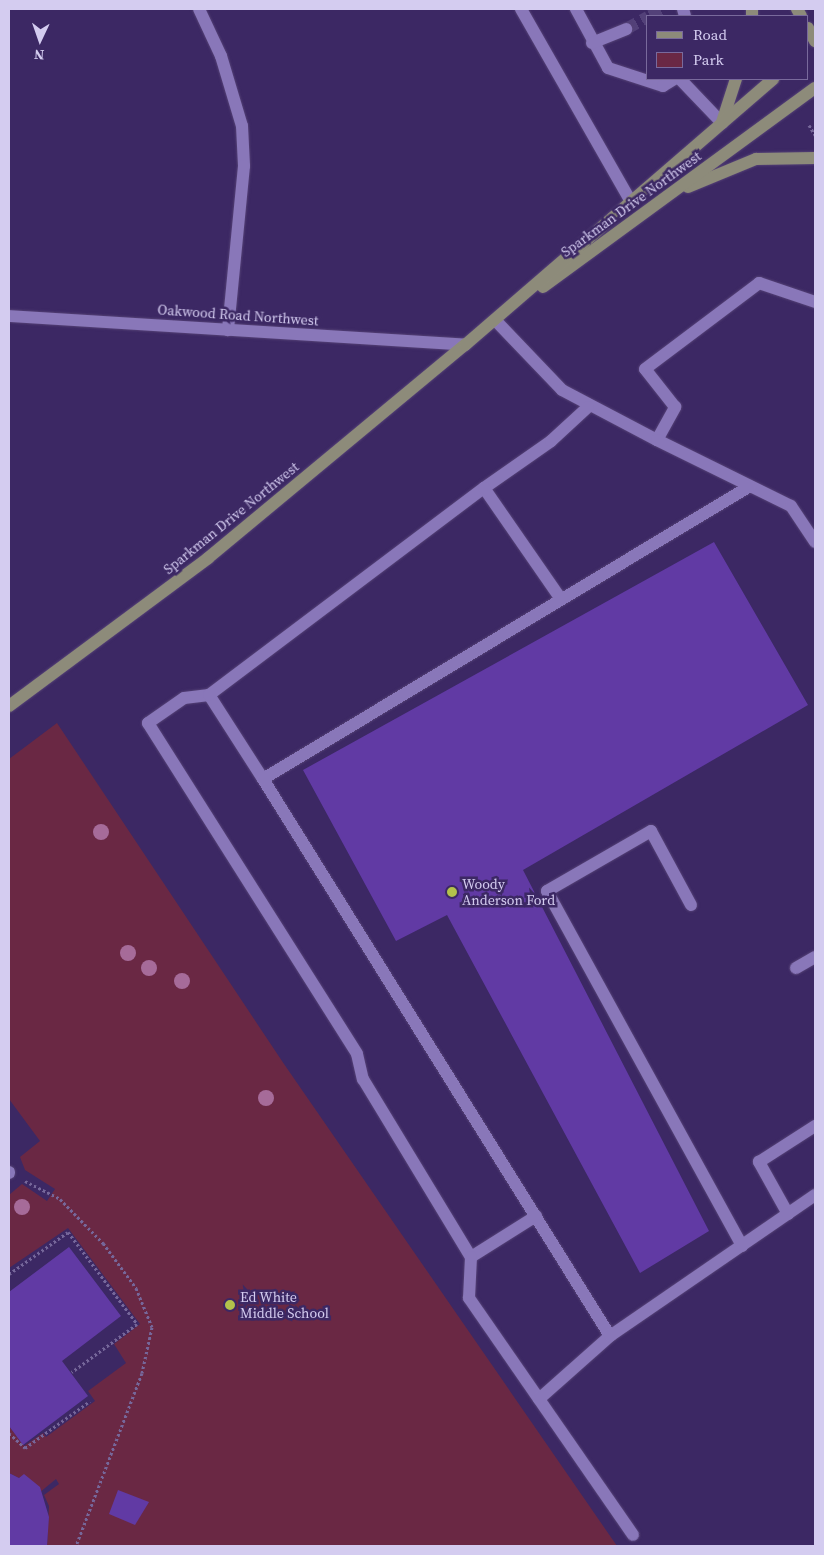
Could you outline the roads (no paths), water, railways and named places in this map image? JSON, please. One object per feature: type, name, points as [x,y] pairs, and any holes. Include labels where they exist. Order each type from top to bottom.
[{"type":"main road","points":[[809,30],[815,42]]},
{"type":"main road","points":[[722,123],[736,80]]},
{"type":"main road","name":"Sparkman Drive Northwest","points":[[9,706],[208,558],[465,345],[772,80]]},
{"type":"main road","name":"Sparkman Drive Northwest","points":[[465,345],[815,88]]},
{"type":"main road","points":[[669,194],[756,159],[815,158]]},
{"type":"street","points":[[199,9],[221,56],[242,126],[244,166],[228,330]]},
{"type":"street","points":[[521,9],[631,202]]},
{"type":"street","points":[[576,9],[592,43],[608,68],[663,86],[672,80]]},
{"type":"street","points":[[592,43],[626,29]]},
{"type":"street","points":[[681,80],[722,123]]},
{"type":"street","points":[[657,440],[675,407],[645,369],[759,283],[815,302]]},
{"type":"street","name":"Oakwood Road Northwest","points":[[9,316],[465,345]]},
{"type":"street","points":[[496,322],[562,390],[588,407],[791,506],[815,542]]},
{"type":"street","points":[[588,407],[551,441],[484,488],[209,695],[184,698],[148,722],[357,1054],[363,1079],[471,1257],[469,1298],[634,1535]]},
{"type":"street","points":[[263,779],[750,486]]},
{"type":"street","points":[[484,488],[561,599]]},
{"type":"street","points":[[209,695],[610,1336]]},
{"type":"street","points":[[691,905],[651,831],[547,891],[742,1246]]},
{"type":"street","points":[[796,968],[815,957]]},
{"type":"street","points":[[788,1214],[759,1162],[815,1126]]},
{"type":"street","points":[[539,1398],[610,1336],[815,1195]]},
{"type":"street","points":[[471,1257],[536,1216]]},
{"type":"tunnel","points":[[652,15],[664,9]]},
{"type":"tunnel","points":[[626,29],[646,18]]},
{"type":"place","name":"Woody Anderson Ford","points":[[452,892]]},
{"type":"place","name":"Ed White Middle School","points":[[230,1305]]}]
